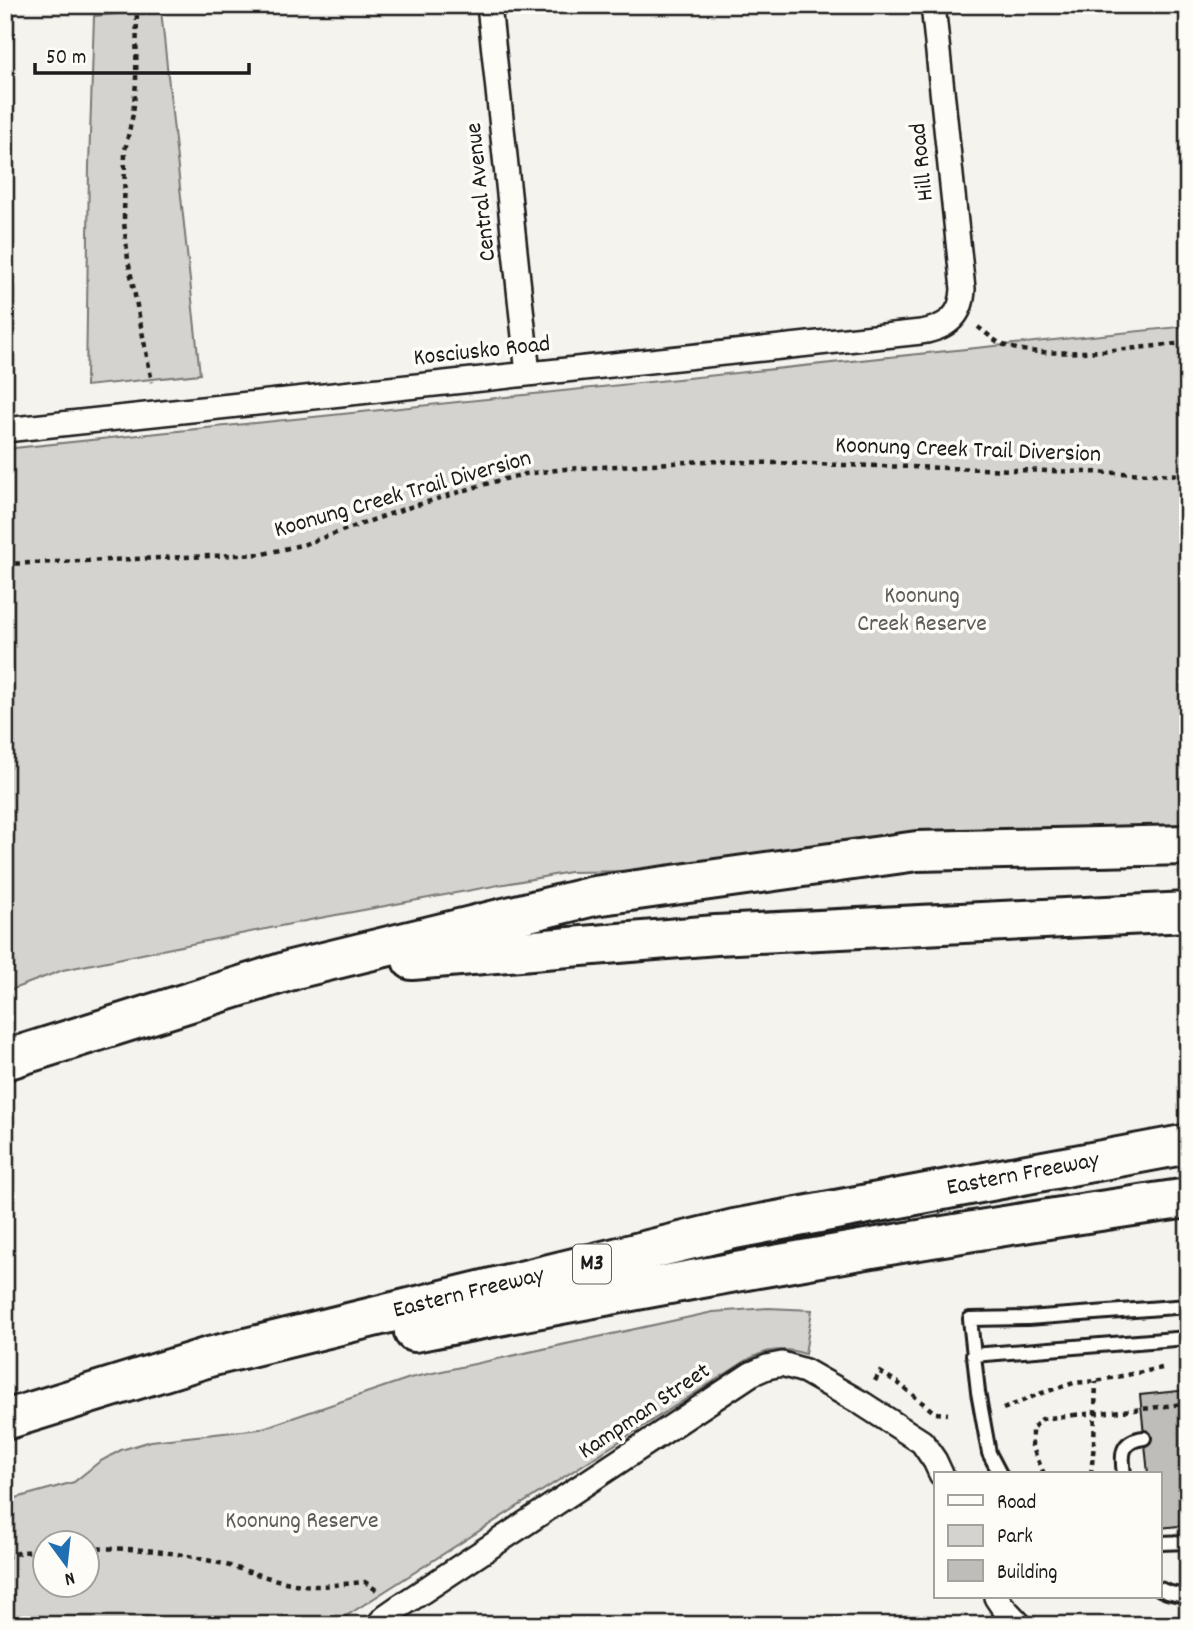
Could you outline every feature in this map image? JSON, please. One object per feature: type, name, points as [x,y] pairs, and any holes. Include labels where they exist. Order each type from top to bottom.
[{"type":"highway","points":[[5,1060],[295,969],[594,896],[917,851],[1188,845]]},
{"type":"highway","points":[[295,969],[716,936],[1188,912]]},
{"type":"highway","name":"Eastern Freeway","points":[[5,1420],[209,1357],[734,1229],[1188,1144]]},
{"type":"highway","points":[[5,1425],[422,1331],[719,1274],[1188,1198]]},
{"type":"street","name":"Central Avenue","points":[[489,5],[528,373]]},
{"type":"street","name":"Hill Road","points":[[933,5],[963,289],[957,312]]},
{"type":"street","name":"Kosciusko Road","points":[[5,430],[921,332],[942,326],[957,312]]},
{"type":"street","name":"Kampman Street","points":[[378,1625],[399,1607],[751,1374],[767,1367],[782,1364],[805,1371],[863,1404],[922,1442],[940,1472]]},
{"type":"street","points":[[997,1598],[1012,1622]]},
{"type":"lane","points":[[999,1472],[989,1453],[978,1392],[970,1319],[1028,1318],[1188,1306]]},
{"type":"lane","points":[[973,1355],[1188,1338]]},
{"type":"lane","points":[[1124,1472],[1123,1452],[1128,1443],[1144,1438]]},
{"type":"lane","points":[[1162,1543],[1188,1542]]},
{"type":"lane","points":[[1162,1590],[1188,1597]]},
{"type":"path","points":[[138,5],[136,83],[125,150],[124,222],[128,260],[152,382]]},
{"type":"path","points":[[957,312],[1001,344],[1029,351],[1057,353],[1188,343]]},
{"type":"path","name":"Koonung Creek Trail Diversion","points":[[5,564],[263,554],[305,544],[489,483],[525,474],[565,469],[706,461],[1188,475]]},
{"type":"path","points":[[1003,1409],[1074,1383],[1162,1368]]},
{"type":"path","points":[[880,1372],[936,1413],[948,1414]]},
{"type":"path","points":[[1091,1472],[1096,1381]]},
{"type":"path","points":[[1043,1472],[1032,1446],[1032,1429],[1042,1419],[1188,1405]]},
{"type":"path","points":[[102,1548],[159,1552],[211,1561],[267,1577],[316,1586],[365,1582],[399,1607]]},
{"type":"path","points":[[5,1557],[32,1552]]},
{"type":"green space","points":[[161,10],[200,374],[86,386],[94,16]]},
{"type":"green space","name":"Koonung Creek Reserve","points":[[1188,326],[1188,850],[1007,865],[570,872],[320,918],[63,970],[5,992],[5,449]]},
{"type":"green space","name":"Koonung Reserve","points":[[768,1308],[812,1310],[805,1354],[775,1350],[747,1360],[332,1625],[5,1625],[5,1501],[74,1482],[99,1462],[121,1450],[151,1441],[260,1429],[410,1378],[713,1312]]},
{"type":"building","points":[[1188,1390],[1188,1525],[1162,1528],[1162,1472],[1148,1472],[1140,1395]]}]
